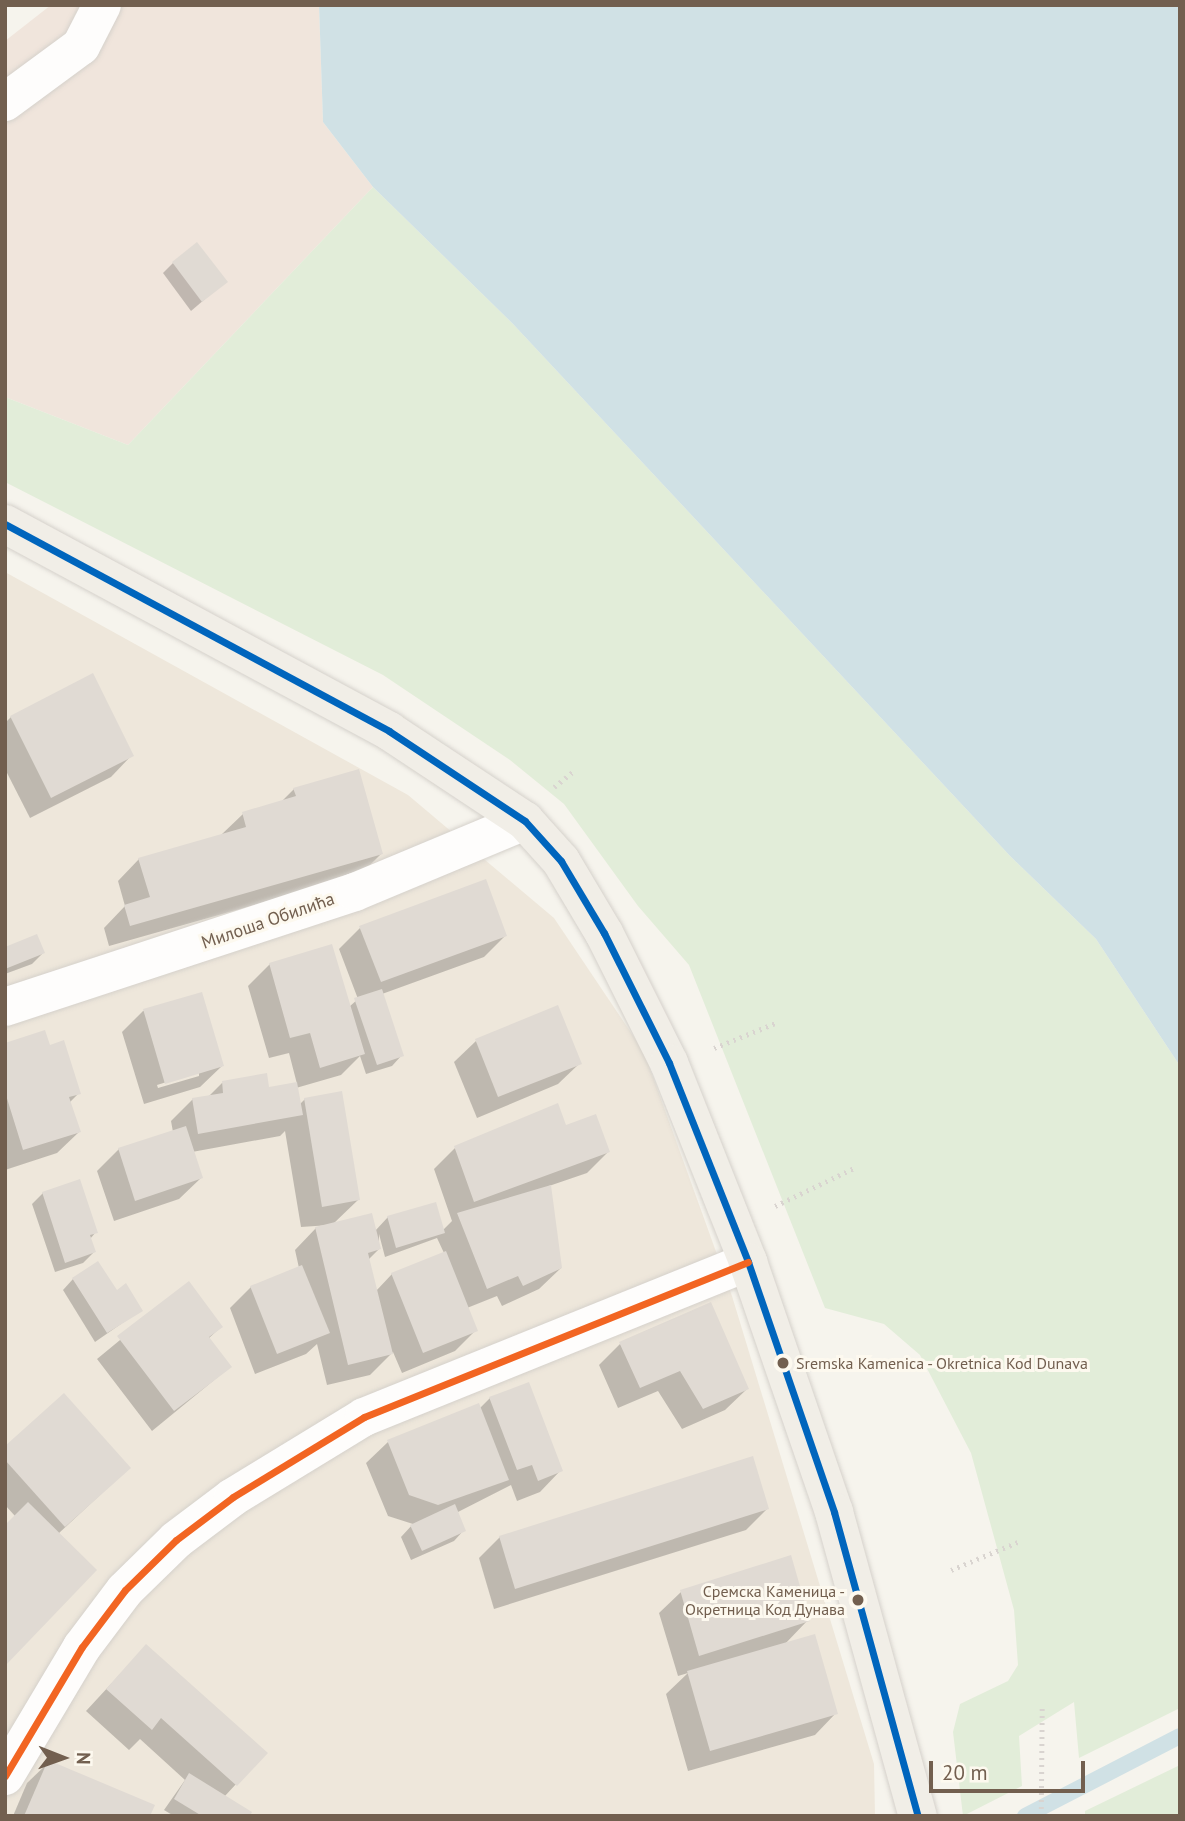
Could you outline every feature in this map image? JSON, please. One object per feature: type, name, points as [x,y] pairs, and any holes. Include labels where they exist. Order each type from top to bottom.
[{"type":"main road","points":[[5,524],[388,731],[525,821],[544,839],[583,895],[640,1004],[693,1116],[748,1262],[834,1512],[918,1816]]},
{"type":"street","points":[[5,102],[81,46],[102,5]]},
{"type":"street","name":"Милоша Обилића","points":[[5,1007],[355,892],[525,821]]},
{"type":"street","points":[[5,1776],[82,1647],[125,1590],[176,1540],[233,1497],[365,1416],[748,1262]]},
{"type":"path","points":[[556,785],[575,769]]},
{"type":"path","points":[[739,1039],[778,1022]]},
{"type":"path","points":[[818,1187],[856,1167]]},
{"type":"path","points":[[951,1570],[1017,1542]]},
{"type":"path","points":[[1041,1816],[1042,1706]]},
{"type":"shaded area","points":[[51,5],[319,5],[323,122],[373,187],[128,445],[5,397],[5,41]]},
{"type":"shaded area","points":[[319,5],[1180,5],[1180,1066],[1096,939],[1011,857],[513,324],[373,187],[323,122]]},
{"type":"shaded area","points":[[5,572],[408,795],[554,918],[644,1052],[732,1296],[874,1764],[875,1816],[5,1816]]},
{"type":"green space","points":[[373,187],[513,324],[1011,857],[1096,939],[1180,1066],[1180,1708],[1079,1758],[1074,1702],[1019,1736],[1022,1786],[963,1816],[953,1732],[960,1704],[1008,1681],[1018,1665],[1014,1610],[971,1453],[920,1355],[884,1324],[825,1308],[689,965],[638,906],[564,804],[510,760],[383,675],[5,482],[5,397],[128,445]]},
{"type":"green space","points":[[1180,1765],[1180,1816],[1085,1816],[1085,1811]]},
{"type":"building","points":[[197,242],[228,282],[202,302],[172,262]]},
{"type":"building","points":[[93,673],[134,756],[51,798],[10,716]]},
{"type":"building","points":[[359,769],[383,854],[130,926],[124,905],[150,897],[138,858],[246,827],[242,812],[296,796],[293,788]]},
{"type":"building","points":[[486,879],[507,936],[381,982],[359,926]]},
{"type":"building","points":[[37,934],[45,953],[5,969],[5,947]]},
{"type":"building","points":[[332,944],[365,1054],[320,1068],[310,1033],[290,1038],[269,963]]},
{"type":"building","points":[[382,989],[404,1056],[377,1065],[354,998]]},
{"type":"building","points":[[202,992],[224,1066],[165,1084],[143,1009]]},
{"type":"building","points":[[558,1005],[582,1064],[498,1097],[475,1039]]},
{"type":"building","points":[[45,1030],[50,1045],[64,1040],[81,1094],[69,1097],[81,1132],[23,1150],[5,1092],[5,1043]]},
{"type":"building","points":[[267,1073],[269,1087],[297,1082],[303,1115],[198,1134],[192,1098],[223,1093],[222,1081]]},
{"type":"building","points":[[342,1091],[360,1200],[322,1207],[304,1098]]},
{"type":"building","points":[[558,1103],[566,1125],[596,1114],[610,1152],[474,1202],[454,1146]]},
{"type":"building","points":[[186,1126],[203,1178],[135,1201],[118,1148]]},
{"type":"building","points":[[80,1179],[98,1233],[90,1235],[96,1252],[65,1263],[42,1192]]},
{"type":"building","points":[[551,1185],[562,1268],[523,1286],[518,1276],[487,1289],[457,1213]]},
{"type":"building","points":[[436,1202],[445,1233],[396,1248],[387,1216]]},
{"type":"building","points":[[372,1213],[381,1249],[368,1253],[393,1354],[348,1365],[315,1227]]},
{"type":"building","points":[[446,1251],[478,1331],[423,1353],[391,1273]]},
{"type":"building","points":[[98,1261],[117,1290],[126,1283],[143,1311],[107,1333],[72,1278]]},
{"type":"building","points":[[302,1265],[330,1333],[277,1354],[250,1286]]},
{"type":"building","points":[[189,1281],[223,1327],[209,1337],[232,1367],[174,1411],[117,1336]]},
{"type":"building","points":[[711,1302],[749,1389],[703,1409],[680,1371],[640,1388],[619,1342]]},
{"type":"building","points":[[529,1382],[563,1471],[538,1481],[532,1465],[517,1470],[489,1397]]},
{"type":"building","points":[[64,1393],[131,1468],[65,1527],[5,1460],[5,1446]]},
{"type":"building","points":[[479,1403],[509,1480],[438,1505],[409,1495],[387,1440]]},
{"type":"building","points":[[753,1456],[769,1509],[515,1589],[499,1536]]},
{"type":"building","points":[[28,1502],[97,1570],[5,1666],[5,1525]]},
{"type":"building","points":[[455,1504],[466,1531],[422,1551],[410,1525]]},
{"type":"building","points":[[791,1555],[810,1621],[699,1656],[680,1590]]},
{"type":"building","points":[[815,1634],[838,1714],[710,1751],[687,1671]]},
{"type":"building","points":[[146,1644],[268,1753],[237,1786],[161,1718],[152,1730],[106,1689]]},
{"type":"building","points":[[48,1760],[155,1805],[150,1816],[24,1816]]},
{"type":"building","points":[[189,1773],[252,1812],[250,1816],[202,1816],[174,1799]]},
{"type":"waterway","points":[[1025,1816],[1180,1736]]},
{"type":"transit line","points":[[5,524],[389,731],[525,821],[561,861],[604,933],[669,1063],[748,1262],[834,1512],[918,1816]]},
{"type":"transit line","points":[[5,1776],[82,1647],[125,1590],[176,1540],[233,1497],[364,1417],[748,1262]]},
{"type":"place","name":"Sremska Kamenica - Okretnica Kod Dunava","points":[[783,1363]]},
{"type":"place","name":"Сремска Каменица - Окретница Код Дунава","points":[[858,1600]]}]
